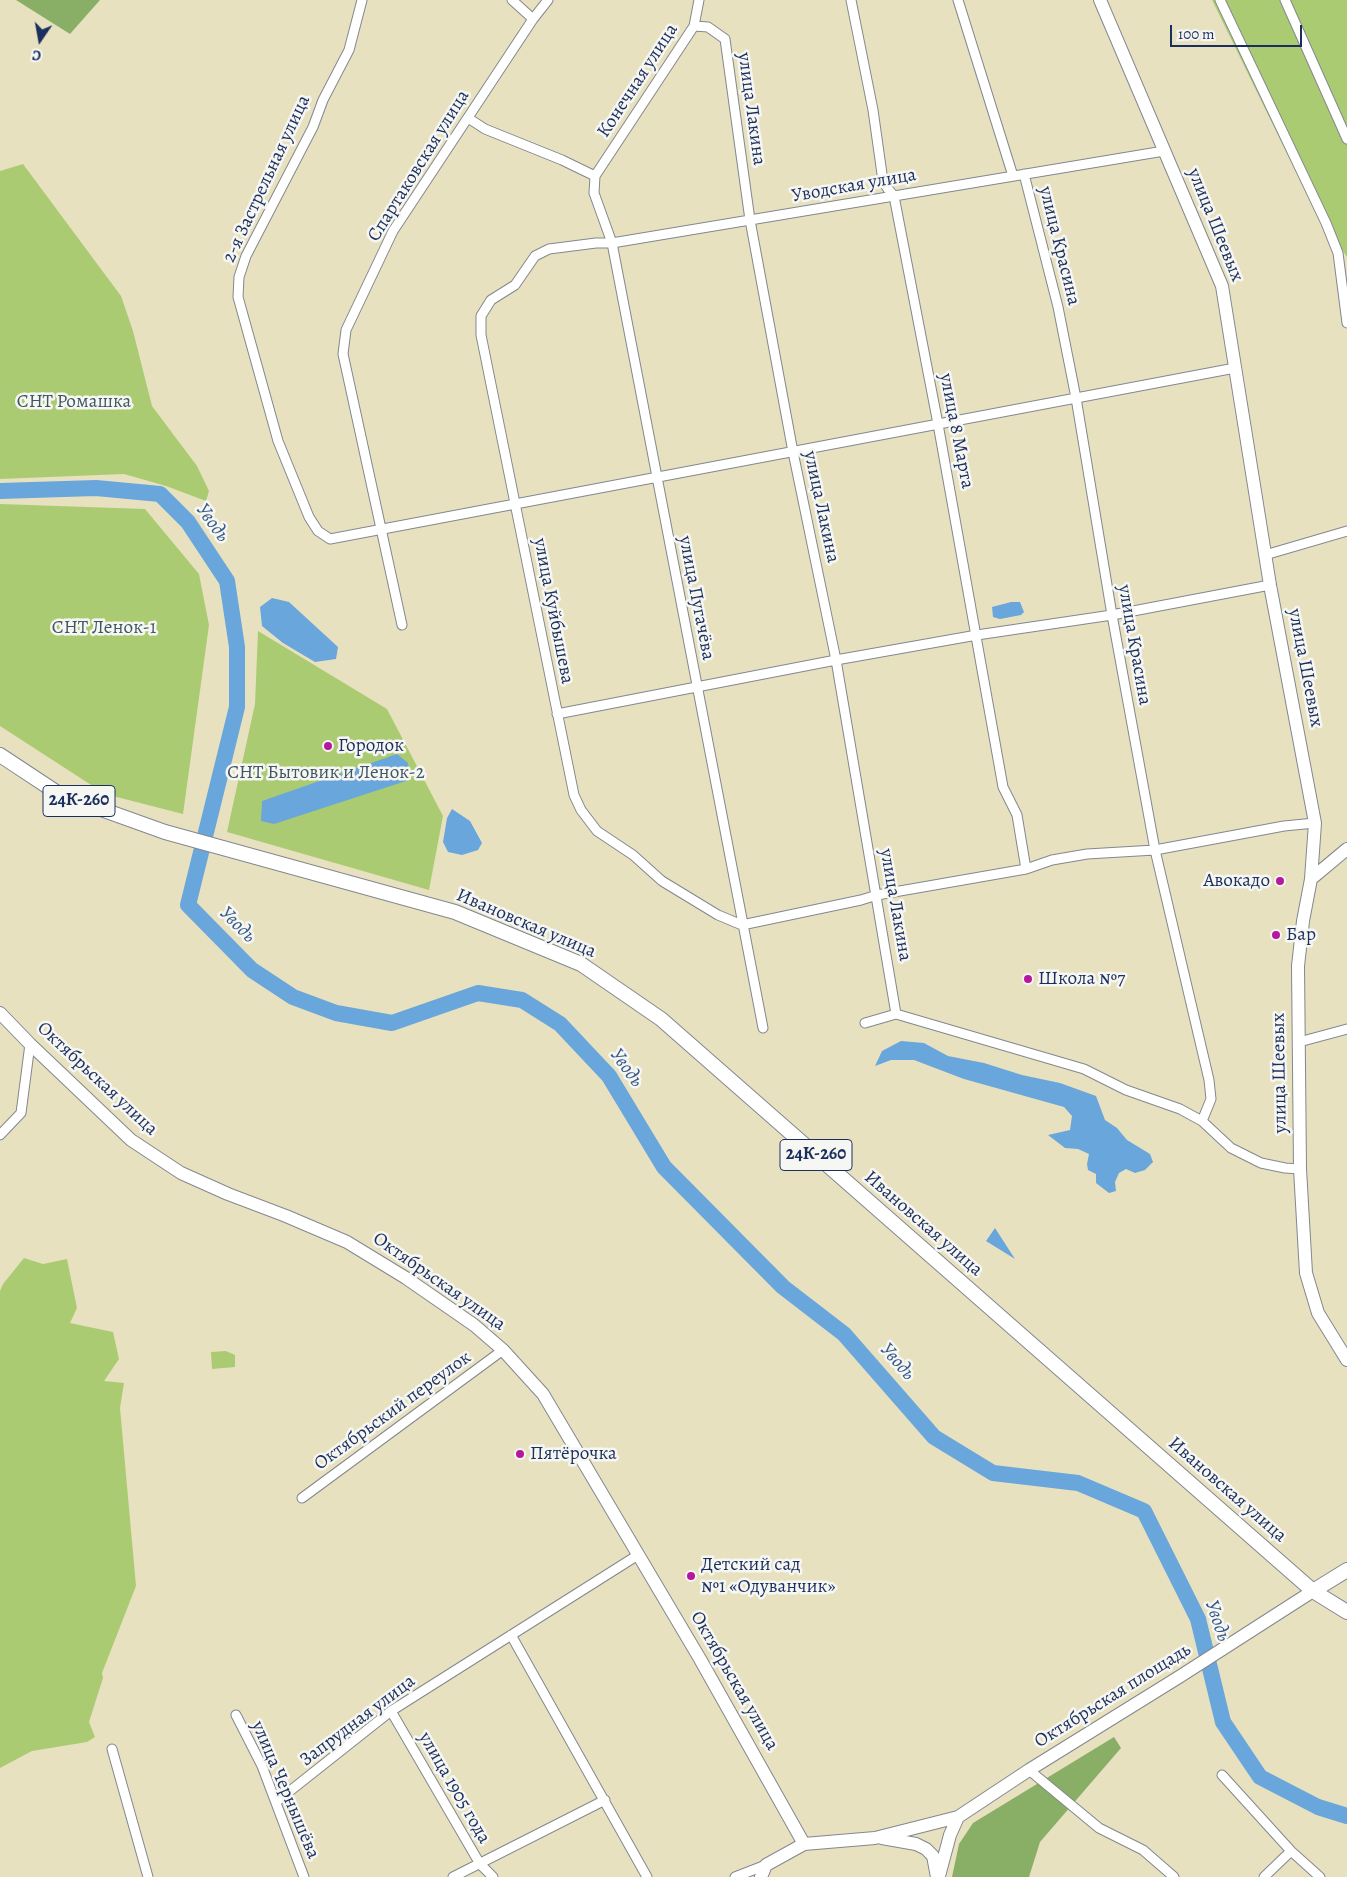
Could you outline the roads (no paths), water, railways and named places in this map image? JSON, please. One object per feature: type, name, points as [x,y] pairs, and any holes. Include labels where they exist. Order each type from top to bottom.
[{"type":"main road","name":"улица Шеевых","points":[[1100,0],[1222,286],[1270,585],[1315,823],[1312,879],[1300,944],[1298,994],[1300,1169],[1306,1273],[1318,1313],[1347,1360]]},
{"type":"main road","name":"Ивановская улица","points":[[0,755],[59,794],[165,832],[455,912],[581,964],[661,1019],[1313,1591],[1347,1612]]},
{"type":"main road","points":[[1312,879],[1346,852]]},
{"type":"main road","name":"Октябрьская улица","points":[[0,1013],[30,1044],[132,1140],[181,1174],[347,1242],[406,1278],[474,1325],[503,1350],[543,1394],[728,1708],[804,1844]]},
{"type":"main road","points":[[1313,1591],[1347,1570]]},
{"type":"main road","name":"Октябрьская площадь","points":[[875,1838],[958,1817],[1029,1770],[1313,1591]]},
{"type":"main road","points":[[938,1877],[950,1835],[958,1817]]},
{"type":"main road","points":[[763,1871],[804,1844],[875,1838],[916,1844],[926,1849],[933,1856],[938,1877]]},
{"type":"street","name":"2-я Застрельная улица","points":[[362,0],[349,50],[323,100],[313,127],[246,256],[239,277],[238,297],[278,441],[309,516],[318,531],[330,539],[381,529]]},
{"type":"street","points":[[512,0],[533,19]]},
{"type":"street","name":"Спартаковская улица","points":[[402,625],[342,354],[346,330],[393,231],[533,19],[548,0]]},
{"type":"street","name":"Конечная улица","points":[[595,176],[694,26],[699,0]]},
{"type":"street","name":"улица 8 Марта","points":[[851,0],[872,110],[883,181],[894,196],[977,635],[1003,787],[1017,816],[1026,869]]},
{"type":"street","name":"улица Красина","points":[[958,0],[1013,176]]},
{"type":"street","points":[[1220,0],[1338,253],[1347,323]]},
{"type":"street","points":[[1285,0],[1347,139]]},
{"type":"street","name":"улица Лакина","points":[[694,26],[708,28],[725,39],[750,220],[793,452],[836,660],[896,1014]]},
{"type":"street","points":[[468,118],[485,129],[562,160],[595,176]]},
{"type":"street","name":"Уводская улица","points":[[549,249],[596,243],[612,243],[1164,151]]},
{"type":"street","name":"улица Красина","points":[[1024,174],[1058,307],[1076,398],[1112,615],[1156,850],[1209,1080],[1210,1099],[1202,1121]]},
{"type":"street","name":"улица Пугачёва","points":[[595,176],[594,193],[612,243],[696,688],[763,1028]]},
{"type":"street","name":"улица Куйбышева","points":[[549,249],[535,256],[515,285],[491,300],[482,316],[481,335],[574,796],[580,810],[597,831],[634,856],[662,881],[718,915],[742,925]]},
{"type":"street","points":[[381,529],[1235,368]]},
{"type":"street","points":[[1265,555],[1347,531]]},
{"type":"street","points":[[557,714],[836,660],[977,635],[1112,615],[1270,585]]},
{"type":"street","points":[[742,925],[861,900],[877,894],[1026,869],[1052,860],[1087,854],[1156,850],[1284,826],[1315,823]]},
{"type":"street","points":[[865,1023],[896,1014],[1084,1069],[1126,1090],[1180,1109],[1202,1121],[1231,1148],[1261,1163],[1300,1169]]},
{"type":"street","points":[[1299,1042],[1347,1029]]},
{"type":"street","points":[[0,1135],[21,1113],[30,1044]]},
{"type":"street","name":"Октябрьский переулок","points":[[302,1498],[503,1350]]},
{"type":"street","name":"Запрудная улица","points":[[276,1802],[391,1711],[638,1555]]},
{"type":"street","points":[[511,1635],[647,1877]]},
{"type":"street","name":"улица 1905 года","points":[[391,1711],[480,1864],[493,1877]]},
{"type":"street","name":"улица Чернышёва","points":[[236,1715],[262,1766],[304,1877]]},
{"type":"street","points":[[112,1749],[148,1877]]},
{"type":"street","points":[[1029,1770],[1099,1828],[1143,1850],[1174,1877]]},
{"type":"street","points":[[1222,1775],[1291,1851],[1320,1877]]},
{"type":"street","points":[[453,1877],[605,1800]]},
{"type":"street","points":[[1264,1877],[1291,1851]]},
{"type":"street","points":[[735,1877],[763,1871]]},
{"type":"water","points":[[272,598],[289,602],[338,647],[336,659],[315,662],[283,643],[262,626],[260,607]]},
{"type":"water","points":[[1011,602],[1020,602],[1024,612],[1021,615],[1000,619],[993,617],[992,607]]},
{"type":"water","points":[[397,754],[408,763],[409,780],[274,824],[261,821],[262,801]]},
{"type":"water","points":[[452,809],[470,821],[482,843],[478,850],[462,855],[448,852],[443,842],[447,818]]},
{"type":"water","points":[[901,1041],[924,1043],[948,1056],[984,1063],[1022,1075],[1060,1083],[1096,1096],[1105,1120],[1117,1128],[1127,1140],[1150,1154],[1153,1162],[1145,1170],[1135,1173],[1126,1169],[1119,1173],[1115,1182],[1116,1191],[1109,1193],[1096,1183],[1096,1174],[1088,1170],[1089,1154],[1078,1149],[1065,1148],[1048,1135],[1070,1130],[1072,1116],[1064,1107],[964,1079],[914,1060],[891,1060],[875,1066],[882,1051]]},
{"type":"water","points":[[995,1228],[1015,1259],[986,1241]]},
{"type":"waterway","name":"Уводь","points":[[0,491],[96,488],[160,494],[188,522],[227,581],[237,647],[237,707],[188,905],[252,970],[293,997],[336,1013],[392,1023],[478,993],[522,1000],[560,1024],[609,1076],[664,1167],[783,1287],[844,1334],[934,1437],[993,1473],[1078,1483],[1144,1511],[1198,1619],[1223,1722],[1260,1777],[1318,1807],[1347,1816]]},
{"type":"place","name":"Городок","points":[[328,746]]},
{"type":"place","name":"Авокадо","points":[[1280,881]]},
{"type":"place","name":"Бар","points":[[1276,935]]},
{"type":"place","name":"Школа №7","points":[[1028,979]]},
{"type":"place","name":"Пятёрочка","points":[[520,1454]]},
{"type":"place","name":"Детский сад №1 «Одуванчик»","points":[[691,1576]]},
{"type":"park label","name":"СНТ Ромашка","points":[[74,402]]},
{"type":"park label","name":"СНТ Ленок-1","points":[[104,628]]},
{"type":"park label","name":"СНТ Бытовик и Ленок-2","points":[[326,773]]}]
